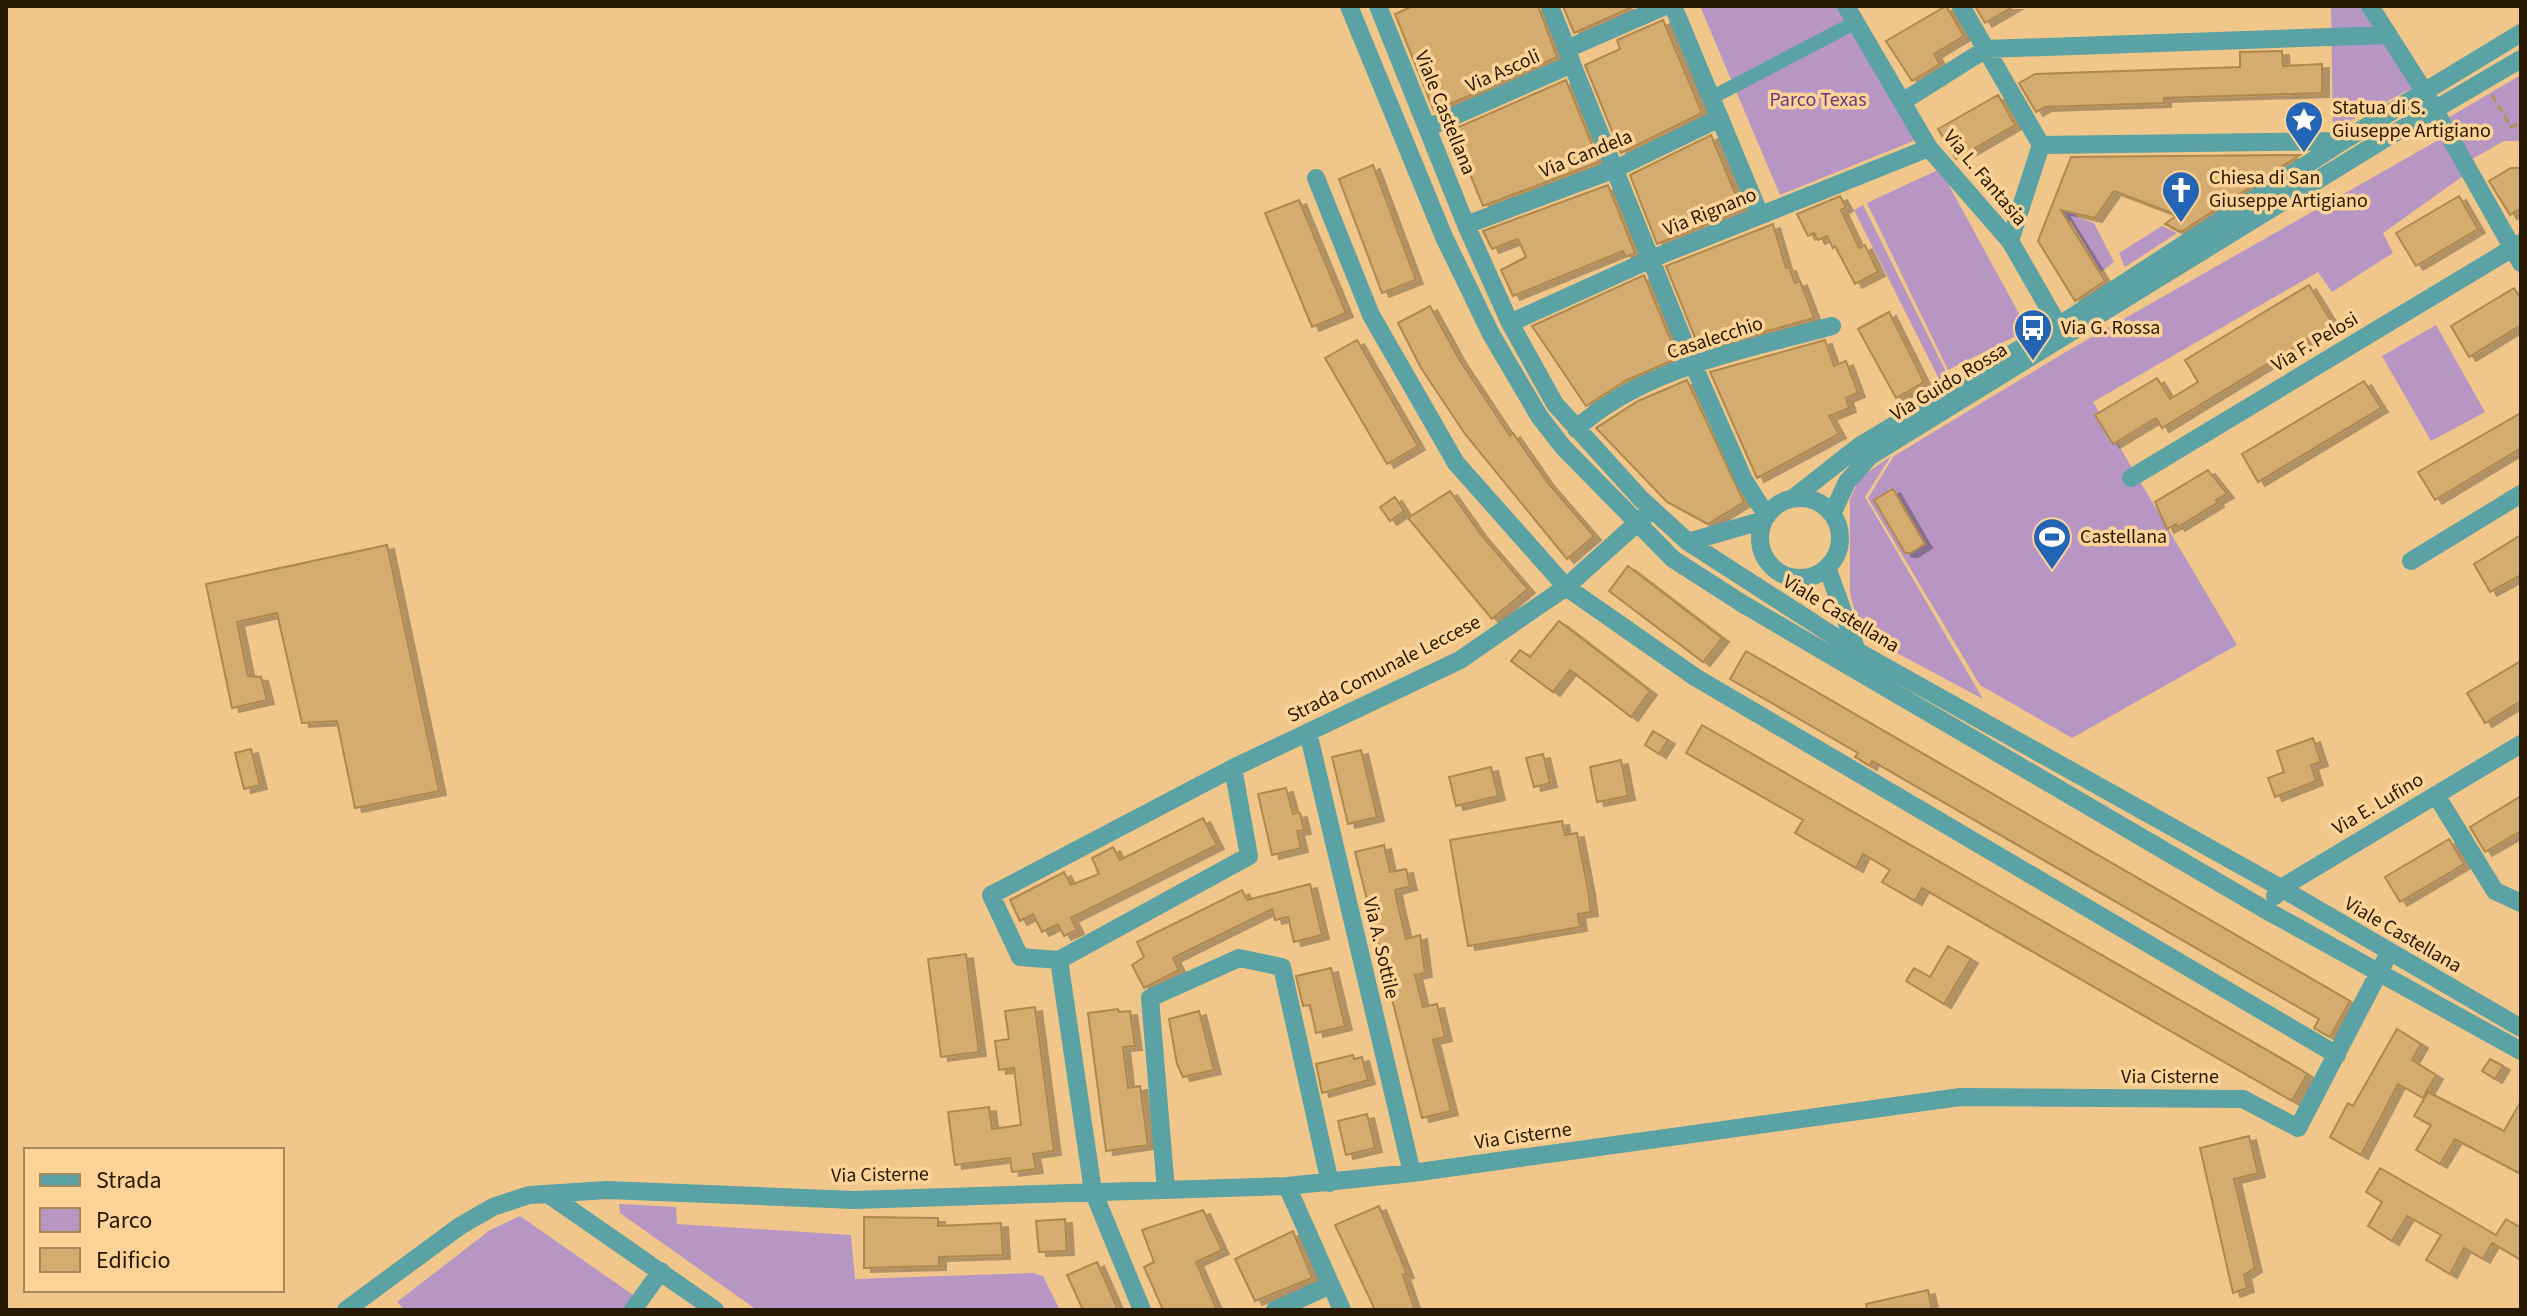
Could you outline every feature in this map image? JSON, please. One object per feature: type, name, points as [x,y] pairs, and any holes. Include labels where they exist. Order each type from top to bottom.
[{"type":"street","points":[[1349,6],[1444,237],[1491,334],[1539,416],[1563,447],[1673,559],[1743,604],[2264,909],[2521,1051]]},
{"type":"street","name":"Viale Castellana","points":[[1378,6],[1466,225],[1510,323],[1555,404],[1641,499],[1688,542],[1857,651],[2281,888],[2521,1028]]},
{"type":"street","points":[[1550,6],[1693,364],[1744,480],[1766,518]]},
{"type":"street","name":"Via Ascoli","points":[[1427,128],[1665,6]]},
{"type":"street","points":[[1673,6],[1760,215]]},
{"type":"street","points":[[1961,6],[2041,145],[2010,241]]},
{"type":"street","points":[[2370,6],[2518,251]]},
{"type":"street","points":[[1711,98],[1851,14]]},
{"type":"street","name":"Via L. Fantasia","points":[[1851,14],[1929,148],[2010,241],[2063,331]]},
{"type":"street","points":[[1792,499],[1815,501],[1832,514],[1840,536],[1839,547],[1827,567],[1809,577],[1798,578],[1777,571],[1763,553],[1761,530],[1766,518],[1781,503],[1792,499],[1858,447],[2063,331],[2343,141],[2521,33]]},
{"type":"street","points":[[1902,102],[1986,49],[2388,35]]},
{"type":"street","name":"Via Guido Rossa","points":[[1832,514],[1847,482],[1870,456],[2063,331],[2521,59]]},
{"type":"street","name":"Via Candela","points":[[1466,225],[1615,169],[1720,118]]},
{"type":"street","points":[[2041,145],[2381,141]]},
{"type":"street","name":"Via Rignano","points":[[1510,323],[1651,259],[1929,148]]},
{"type":"street","points":[[1316,178],[1371,315],[1456,463],[1566,587],[1695,677],[2337,1055]]},
{"type":"street","name":"Via F. Pelosi","points":[[2131,478],[2518,251]]},
{"type":"street","name":"Casalecchio","points":[[1576,429],[1597,410],[1693,364],[1832,326]]},
{"type":"street","points":[[2411,561],[2521,494]]},
{"type":"street","name":"Strada Comunale Leccese","points":[[1059,960],[1020,957],[991,895],[1233,768],[1460,660],[1566,587],[1653,508]]},
{"type":"street","points":[[1688,542],[1766,518]]},
{"type":"street","points":[[1827,567],[1857,651]]},
{"type":"street","points":[[1743,604],[1755,587],[1777,571]]},
{"type":"street","name":"Via A. Sottile","points":[[1308,732],[1412,1173]]},
{"type":"street","name":"Via E. Lufino","points":[[2264,909],[2281,888],[2521,744]]},
{"type":"street","points":[[1142,1310],[1093,1191],[1059,960],[1249,856],[1233,768]]},
{"type":"street","points":[[2436,795],[2495,891],[2521,903]]},
{"type":"street","name":"Via Cisterne","points":[[346,1310],[493,1207],[529,1195],[607,1190],[854,1200],[1287,1186],[1412,1173],[1960,1097],[2243,1099],[2298,1128],[2389,953]]},
{"type":"street","points":[[1166,1190],[1150,998],[1239,958],[1282,967],[1330,1183]]},
{"type":"street","points":[[1287,1186],[1342,1310]]},
{"type":"street","points":[[548,1194],[715,1310]]},
{"type":"street","points":[[633,1310],[661,1271]]},
{"type":"street","points":[[1275,1310],[1331,1285]]},
{"type":"path","points":[[2491,93],[2511,127],[2521,123]]},
{"type":"green space","name":"Parco Texas","points":[[1700,6],[1846,6],[1923,137],[1780,195]]},
{"type":"green space","points":[[2331,6],[2361,6],[2414,87],[2333,130]]},
{"type":"green space","points":[[2521,75],[2521,141],[2504,141],[2472,159],[2446,119]]},
{"type":"green space","name":"Castellana","points":[[2449,134],[2463,176],[2383,233],[2393,253],[2332,292],[2318,272],[2093,402],[2237,645],[2072,738],[1980,685],[1868,498],[1894,456],[2064,353]]},
{"type":"green space","points":[[1940,169],[2028,330],[1948,370],[1867,203]]},
{"type":"green space","points":[[2065,203],[2079,218],[2094,223],[2114,262],[2101,272],[2071,221],[2057,223]]},
{"type":"green space","points":[[1863,205],[1947,374],[1940,381],[1854,210]]},
{"type":"green space","points":[[2162,226],[2177,233],[2125,267],[2119,253]]},
{"type":"green space","points":[[2436,325],[2485,412],[2431,441],[2382,356]]},
{"type":"green space","points":[[1891,456],[1865,497],[1983,699],[1867,637],[1860,630],[1850,593],[1850,499],[1860,478]]},
{"type":"green space","points":[[619,1204],[676,1207],[677,1224],[851,1235],[855,1279],[1033,1273],[1043,1276],[1060,1310],[757,1310],[620,1213]]},
{"type":"green space","points":[[520,1216],[636,1297],[627,1310],[405,1310],[397,1302],[490,1230]]},
{"type":"building","points":[[1413,6],[1538,6],[1557,57],[1434,111],[1395,14]]},
{"type":"building","points":[[1563,6],[1635,6],[1574,33]]},
{"type":"building","points":[[1946,6],[1964,36],[1934,54],[1940,64],[1912,81],[1886,41]]},
{"type":"building","points":[[1975,6],[2014,6],[1985,23]]},
{"type":"building","points":[[1663,20],[1702,113],[1621,153],[1585,65],[1620,49],[1617,40]]},
{"type":"building","points":[[2282,51],[2283,66],[2322,64],[2322,93],[2164,98],[2164,103],[2045,107],[2036,112],[2019,83],[2035,74],[2240,67],[2240,52]]},
{"type":"building","points":[[1566,80],[1599,162],[1483,206],[1452,130]]},
{"type":"building","points":[[1998,95],[2015,125],[1956,159],[1938,129]]},
{"type":"building","points":[[1711,135],[1742,210],[1657,244],[1630,175]]},
{"type":"building","name":"Chiesa di San Giuseppe Artigiano","points":[[2300,155],[2181,232],[2165,224],[2177,215],[2114,191],[2095,218],[2061,210],[2105,281],[2075,301],[2038,241],[2071,157]]},
{"type":"building","points":[[1373,165],[1416,280],[1382,293],[1339,179]]},
{"type":"building","points":[[2511,168],[2521,168],[2521,208],[2510,215],[2489,181]]},
{"type":"building","points":[[1608,185],[1635,253],[1626,257],[1623,251],[1513,296],[1501,270],[1526,257],[1518,239],[1492,249],[1483,231]]},
{"type":"building","points":[[1840,196],[1846,207],[1841,210],[1859,248],[1865,245],[1878,272],[1855,284],[1827,236],[1818,240],[1814,233],[1808,236],[1797,214]]},
{"type":"building","points":[[2459,196],[2478,229],[2416,266],[2396,233]]},
{"type":"building","points":[[1299,200],[1346,313],[1312,327],[1265,213]]},
{"type":"building","points":[[1773,224],[1786,268],[1789,267],[1795,283],[1800,281],[1814,318],[1700,350],[1666,266]]},
{"type":"building","points":[[1644,275],[1678,358],[1627,380],[1586,406],[1532,326]]},
{"type":"building","points":[[2309,285],[2333,324],[2162,428],[2156,418],[2113,444],[2095,415],[2157,378],[2170,399],[2198,382],[2185,360]]},
{"type":"building","points":[[2514,288],[2521,299],[2521,325],[2469,357],[2451,326]]},
{"type":"building","points":[[1430,306],[1459,359],[1510,436],[1513,433],[1548,483],[1594,536],[1567,559],[1465,434],[1421,368],[1398,323]]},
{"type":"building","points":[[1889,312],[1924,382],[1896,398],[1858,329]]},
{"type":"building","points":[[1357,340],[1418,446],[1387,464],[1325,358]]},
{"type":"building","points":[[1825,340],[1834,366],[1846,361],[1858,393],[1846,398],[1849,408],[1829,416],[1839,434],[1757,478],[1710,372]]},
{"type":"building","points":[[1687,380],[1744,502],[1708,524],[1667,502],[1596,428],[1638,401]]},
{"type":"building","points":[[2364,381],[2381,408],[2258,482],[2242,454]]},
{"type":"building","points":[[2521,413],[2521,448],[2435,500],[2418,472]]},
{"type":"building","points":[[2208,470],[2227,494],[2178,527],[2176,524],[2167,529],[2155,502]]},
{"type":"building","points":[[1893,489],[1925,544],[1911,553],[1905,553],[1874,500]]},
{"type":"building","points":[[1450,491],[1482,536],[1528,589],[1492,619],[1408,518]]},
{"type":"building","points":[[1395,497],[1404,511],[1390,521],[1380,507]]},
{"type":"building","points":[[2521,535],[2521,575],[2490,592],[2474,564]]},
{"type":"building","points":[[387,545],[439,791],[355,808],[337,721],[302,723],[277,613],[237,622],[248,676],[261,677],[267,700],[232,708],[206,584]]},
{"type":"building","points":[[1628,566],[1722,638],[1703,662],[1609,591]]},
{"type":"building","points":[[1559,621],[1650,691],[1631,717],[1570,670],[1553,692],[1511,661],[1520,650],[1530,657]]},
{"type":"building","points":[[1746,651],[2350,1001],[2330,1037],[2314,1028],[2319,1019],[1872,761],[1870,766],[1855,757],[1858,753],[1730,679]]},
{"type":"building","points":[[2521,661],[2521,701],[2485,723],[2467,693]]},
{"type":"building","points":[[1702,725],[2298,1068],[2307,1074],[2292,1101],[1922,888],[1915,901],[1882,882],[1890,870],[1863,854],[1856,868],[1795,833],[1803,820],[1686,753]]},
{"type":"building","points":[[1653,731],[1668,740],[1659,754],[1645,745]]},
{"type":"building","points":[[2313,738],[2321,762],[2311,765],[2316,781],[2275,797],[2268,778],[2284,772],[2277,751]]},
{"type":"building","points":[[251,749],[260,785],[244,789],[235,753]]},
{"type":"building","points":[[1361,750],[1377,817],[1348,824],[1332,757]]},
{"type":"building","points":[[1543,754],[1550,783],[1534,787],[1526,758]]},
{"type":"building","points":[[1621,760],[1628,796],[1597,802],[1590,767]]},
{"type":"building","points":[[1491,767],[1498,796],[1456,806],[1449,777]]},
{"type":"building","points":[[1286,788],[1293,814],[1300,813],[1304,830],[1297,831],[1301,848],[1272,855],[1258,794]]},
{"type":"building","points":[[2521,796],[2521,831],[2485,852],[2470,827]]},
{"type":"building","points":[[1203,818],[1217,845],[1071,918],[1077,930],[1064,936],[1058,924],[1042,932],[1033,914],[1020,921],[1010,900],[1064,872],[1071,885],[1099,874],[1092,858],[1113,847],[1120,860]]},
{"type":"building","points":[[1562,821],[1565,835],[1577,833],[1588,890],[1591,912],[1578,914],[1580,927],[1468,946],[1450,840]]},
{"type":"building","points":[[2449,839],[2464,864],[2400,902],[2385,877]]},
{"type":"building","points":[[1384,845],[1390,872],[1406,869],[1410,886],[1395,890],[1397,901],[1406,939],[1420,935],[1425,973],[1415,975],[1423,1007],[1437,1004],[1445,1037],[1433,1040],[1451,1111],[1422,1118],[1355,852]]},
{"type":"building","points":[[1310,884],[1322,935],[1294,942],[1288,917],[1275,920],[1272,909],[1173,958],[1179,970],[1144,988],[1132,965],[1144,957],[1137,942],[1242,890],[1247,900]]},
{"type":"building","points":[[1948,946],[1971,959],[1944,1004],[1906,981],[1914,968],[1930,977]]},
{"type":"building","points":[[966,954],[979,1052],[941,1057],[928,959]]},
{"type":"building","points":[[1331,968],[1345,1026],[1316,1033],[1310,1005],[1303,1006],[1296,976]]},
{"type":"building","points":[[1035,1007],[1054,1151],[1033,1154],[1036,1169],[1012,1172],[1010,1158],[955,1165],[948,1112],[989,1107],[992,1129],[1021,1125],[1014,1068],[999,1070],[995,1041],[1009,1039],[1005,1011]]},
{"type":"building","points":[[1118,1009],[1119,1012],[1130,1011],[1135,1046],[1123,1047],[1128,1088],[1140,1086],[1148,1145],[1106,1151],[1088,1013]]},
{"type":"building","points":[[1199,1011],[1214,1070],[1183,1077],[1177,1064],[1169,1019]]},
{"type":"building","points":[[2397,1029],[2421,1044],[2412,1060],[2436,1075],[2423,1098],[2398,1084],[2361,1155],[2330,1137],[2348,1103],[2353,1106]]},
{"type":"building","points":[[1353,1055],[1354,1059],[1362,1057],[1368,1080],[1322,1093],[1316,1064]]},
{"type":"building","points":[[2490,1059],[2503,1066],[2495,1079],[2482,1071]]},
{"type":"building","points":[[2428,1092],[2504,1131],[2521,1101],[2521,1174],[2455,1139],[2440,1164],[2416,1150],[2431,1125],[2414,1116]]},
{"type":"building","points":[[1367,1114],[1375,1148],[1346,1155],[1338,1121]]},
{"type":"building","points":[[2249,1136],[2258,1173],[2234,1179],[2255,1268],[2244,1275],[2247,1288],[2233,1293],[2200,1148]]},
{"type":"building","points":[[2380,1168],[2496,1235],[2506,1219],[2521,1228],[2521,1260],[2492,1243],[2483,1259],[2464,1248],[2450,1274],[2426,1260],[2441,1235],[2407,1216],[2392,1241],[2368,1226],[2382,1202],[2366,1192]]},
{"type":"building","points":[[1379,1206],[1407,1274],[1403,1275],[1415,1310],[1375,1310],[1335,1225]]},
{"type":"building","points":[[1203,1210],[1222,1250],[1196,1262],[1217,1310],[1163,1310],[1144,1267],[1154,1262],[1142,1230]]},
{"type":"building","points":[[864,1217],[938,1218],[938,1226],[1001,1223],[1003,1255],[939,1257],[939,1266],[864,1268]]},
{"type":"building","points":[[1065,1219],[1067,1251],[1039,1252],[1036,1221]]},
{"type":"building","points":[[1293,1231],[1312,1278],[1255,1301],[1235,1259]]},
{"type":"building","points":[[1097,1262],[1118,1310],[1083,1310],[1067,1275]]},
{"type":"building","points":[[1928,1290],[1932,1310],[1867,1310],[1866,1304]]},
{"type":"place","name":"Statua di S. Giuseppe Artigiano","points":[[2304,154]]},
{"type":"place","name":"Chiesa di San Giuseppe Artigiano","points":[[2181,224]]},
{"type":"place","name":"Via G. Rossa","points":[[2033,362]]},
{"type":"place","name":"Castellana","points":[[2052,571]]}]
